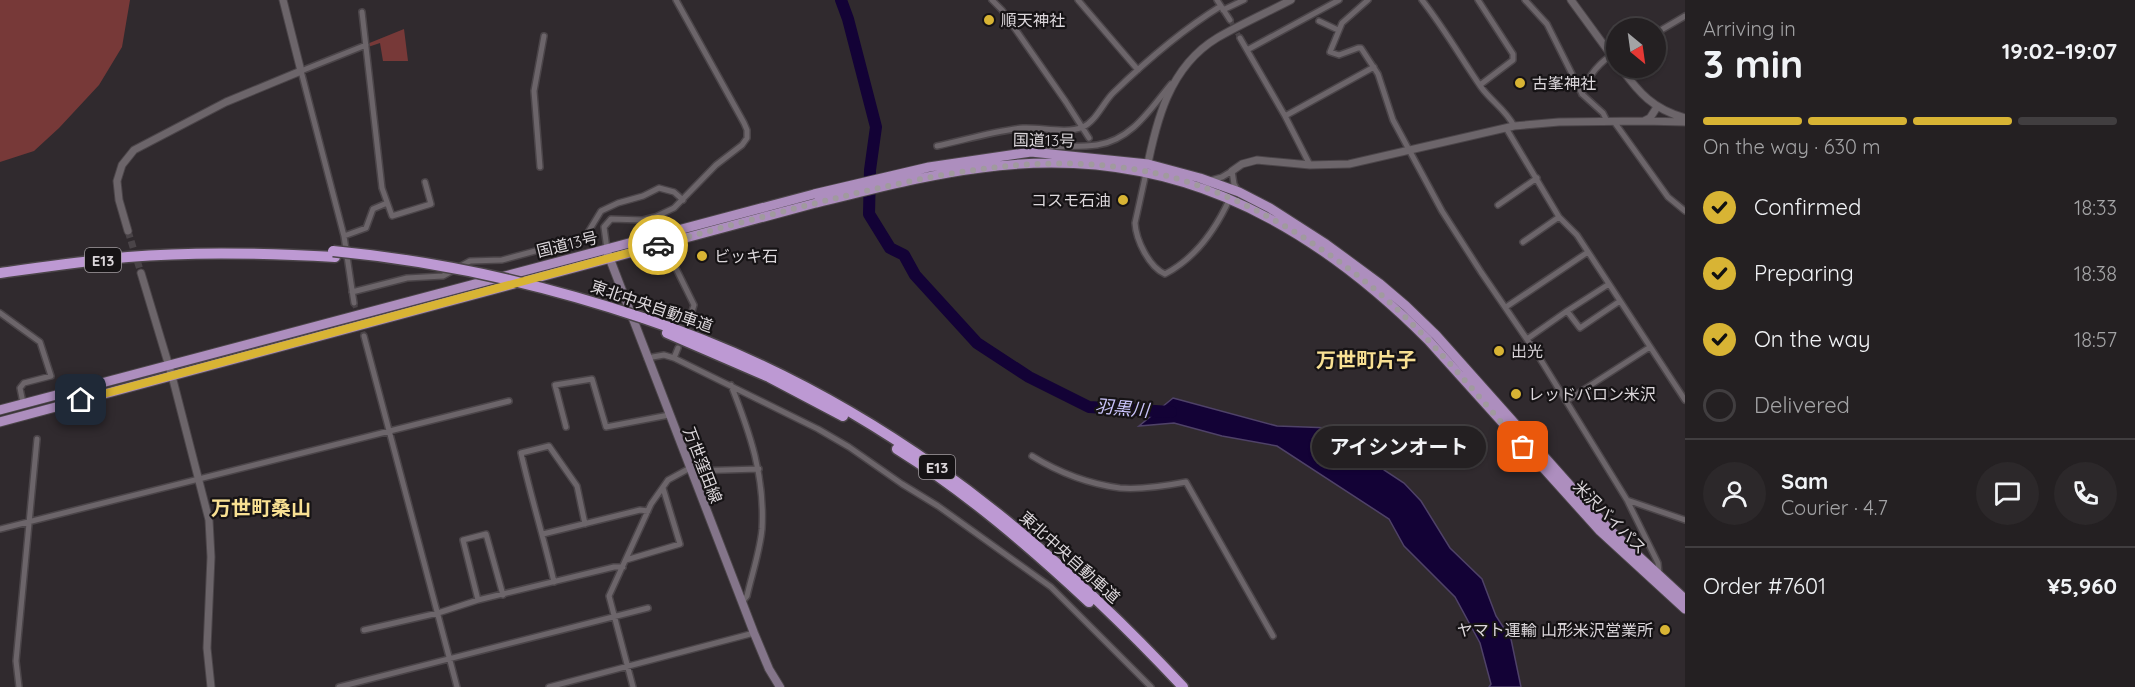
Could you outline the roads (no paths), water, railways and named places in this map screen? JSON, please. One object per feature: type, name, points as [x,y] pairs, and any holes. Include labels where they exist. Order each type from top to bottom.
[{"type":"highway","name":"国道13号","points":[[0,422],[815,198],[930,171],[1018,153],[1058,154],[1147,168]]},
{"type":"highway","name":"国道13号","points":[[930,171],[1034,163],[1147,168]]},
{"type":"highway","name":"米沢バイパス","points":[[1147,168],[1207,180],[1239,192],[1270,208],[1326,244],[1379,283],[1436,335],[1607,527],[1685,599]]},
{"type":"highway","name":"米沢バイパス","points":[[1147,168],[1230,198],[1297,234],[1351,270],[1399,312],[1434,348],[1600,531],[1685,609]]},
{"type":"highway","name":"国道13号","points":[[0,410],[168,364],[608,254],[664,244],[815,198]]},
{"type":"highway","name":"東北中央自動車道","points":[[0,266],[128,251],[169,249],[273,248],[334,254]]},
{"type":"highway","name":"東北中央自動車道","points":[[0,275],[28,269],[129,257],[206,253],[382,256],[480,272],[550,288],[643,321],[692,335],[772,370],[825,398],[912,450],[979,497],[1059,564],[1183,687]]},
{"type":"highway","name":"東北中央自動車道","points":[[643,321],[769,377],[859,425],[906,454],[1020,540],[1099,611],[1173,687]]},
{"type":"main road","name":"万世窪田線","points":[[608,254],[754,633],[780,687]]},
{"type":"street","points":[[283,0],[344,236],[354,303]]},
{"type":"street","points":[[608,254],[604,228],[610,219],[655,218],[674,208],[716,165],[742,145],[747,138],[747,130],[676,0]]},
{"type":"street","points":[[992,0],[1002,10],[1089,138]]},
{"type":"street","points":[[1078,0],[1138,70]]},
{"type":"street","points":[[1217,0],[1230,20]]},
{"type":"street","points":[[937,146],[1019,129],[1082,127],[1094,117],[1112,94],[1194,23],[1222,8],[1244,0]]},
{"type":"street","points":[[1018,153],[1036,148],[1096,145],[1115,140],[1142,120],[1193,58],[1216,39],[1291,0]]},
{"type":"street","points":[[1247,50],[1339,0]]},
{"type":"street","points":[[1356,0],[1360,7]]},
{"type":"street","points":[[1368,0],[1342,23],[1330,52],[1339,55],[1361,48],[1374,67],[1381,80],[1393,120],[1442,211],[1527,339],[1627,500],[1658,563],[1659,576]]},
{"type":"street","points":[[1422,0],[1489,98],[1501,106],[1559,217],[1588,252],[1684,396]]},
{"type":"street","points":[[1478,0],[1513,54],[1513,60],[1480,85]]},
{"type":"street","points":[[1525,0],[1543,17],[1582,94],[1603,113],[1607,121]]},
{"type":"street","points":[[1571,0],[1606,44]]},
{"type":"street","points":[[362,12],[382,188],[392,216],[431,204],[425,182]]},
{"type":"street","points":[[1666,27],[1685,16]]},
{"type":"street","points":[[1319,21],[1338,30]]},
{"type":"street","points":[[540,167],[534,91],[544,36]]},
{"type":"street","points":[[1240,38],[1310,165]]},
{"type":"street","points":[[128,231],[119,200],[117,181],[122,165],[134,150],[226,102],[366,45]]},
{"type":"street","points":[[1582,94],[1591,75],[1606,61]]},
{"type":"street","points":[[1285,116],[1374,67]]},
{"type":"street","points":[[1628,78],[1638,91],[1657,107],[1685,120]]},
{"type":"street","points":[[1175,80],[1161,111],[1135,223],[1147,255],[1159,271],[1165,274],[1174,269],[1205,242],[1230,198]]},
{"type":"street","points":[[1644,121],[1650,118],[1657,107]]},
{"type":"street","points":[[1207,180],[1222,177],[1242,164],[1257,160],[1310,165],[1349,164],[1510,127],[1607,121],[1615,123],[1685,120]]},
{"type":"street","points":[[1615,123],[1668,197],[1685,211]]},
{"type":"street","points":[[1232,171],[1234,184],[1239,192]]},
{"type":"street","points":[[1498,204],[1537,178]]},
{"type":"street","points":[[352,292],[408,278],[443,276],[470,261],[502,260],[580,239],[587,234],[601,211],[659,188],[674,192],[683,200]]},
{"type":"street","points":[[344,236],[366,228],[373,208],[387,203]]},
{"type":"street","points":[[1523,242],[1559,217]]},
{"type":"street","points":[[664,244],[694,305],[689,321]]},
{"type":"street","points":[[1506,307],[1588,252]]},
{"type":"street","points":[[141,273],[200,479],[210,532],[207,648],[211,687]]},
{"type":"street","points":[[1527,339],[1609,284]]},
{"type":"street","points":[[1567,311],[1580,328],[1620,301]]},
{"type":"street","points":[[0,313],[40,342],[51,375],[24,383],[20,388],[23,403]]},
{"type":"street","points":[[364,336],[457,687]]},
{"type":"street","points":[[1566,401],[1650,347]]},
{"type":"street","points":[[674,358],[678,348]]},
{"type":"street","points":[[647,358],[664,355],[674,358],[849,447],[1025,567],[1059,595],[1152,687]]},
{"type":"street","points":[[566,428],[555,385],[592,378],[606,427],[669,415]]},
{"type":"street","points":[[731,385],[759,469],[762,495],[762,531],[747,596],[742,602]]},
{"type":"street","points":[[0,529],[509,401]]},
{"type":"street","points":[[19,687],[16,661],[37,439]]},
{"type":"street","points":[[554,582],[521,453],[549,446],[577,486],[585,524]]},
{"type":"street","points":[[1032,456],[1079,478],[1121,488],[1186,482],[1273,636]]},
{"type":"street","points":[[633,687],[609,596],[648,511],[668,480],[690,469],[759,469]]},
{"type":"street","points":[[626,560],[680,544],[663,488]]},
{"type":"street","points":[[1627,500],[1685,520]]},
{"type":"street","points":[[543,534],[640,510],[648,511]]},
{"type":"street","points":[[478,600],[463,540],[486,534],[503,595]]},
{"type":"street","points":[[364,630],[438,613],[478,600],[614,567],[623,567]]},
{"type":"street","points":[[339,687],[648,609]]},
{"type":"street","points":[[549,687],[754,633]]},
{"type":"waterway","name":"羽黒川","points":[[841,0],[876,127],[870,170],[869,214],[890,248],[904,255],[915,275],[977,343],[1029,377],[1089,407],[1171,412]]},
{"type":"tunnel","points":[[1230,20],[1240,38]]},
{"type":"tunnel","points":[[128,231],[141,273]]},
{"type":"tunnel","points":[[354,303],[364,336]]},
{"type":"place","name":"順天神社","points":[[989,20]]},
{"type":"place","name":"古峯神社","points":[[1520,83]]},
{"type":"place","name":"コスモ石油","points":[[1123,200]]},
{"type":"place","name":"ビッキ石","points":[[702,256]]},
{"type":"place","name":"出光","points":[[1499,351]]},
{"type":"place","name":"レッドバロン米沢","points":[[1516,394]]},
{"type":"place","name":"アイシンオート","points":[[1523,447]]},
{"type":"place","name":"ヤマト運輸 山形米沢営業所","points":[[1665,630]]},
{"type":"district","name":"万世町片子","points":[[1366,359]]},
{"type":"district","name":"万世町桑山","points":[[261,507]]}]
